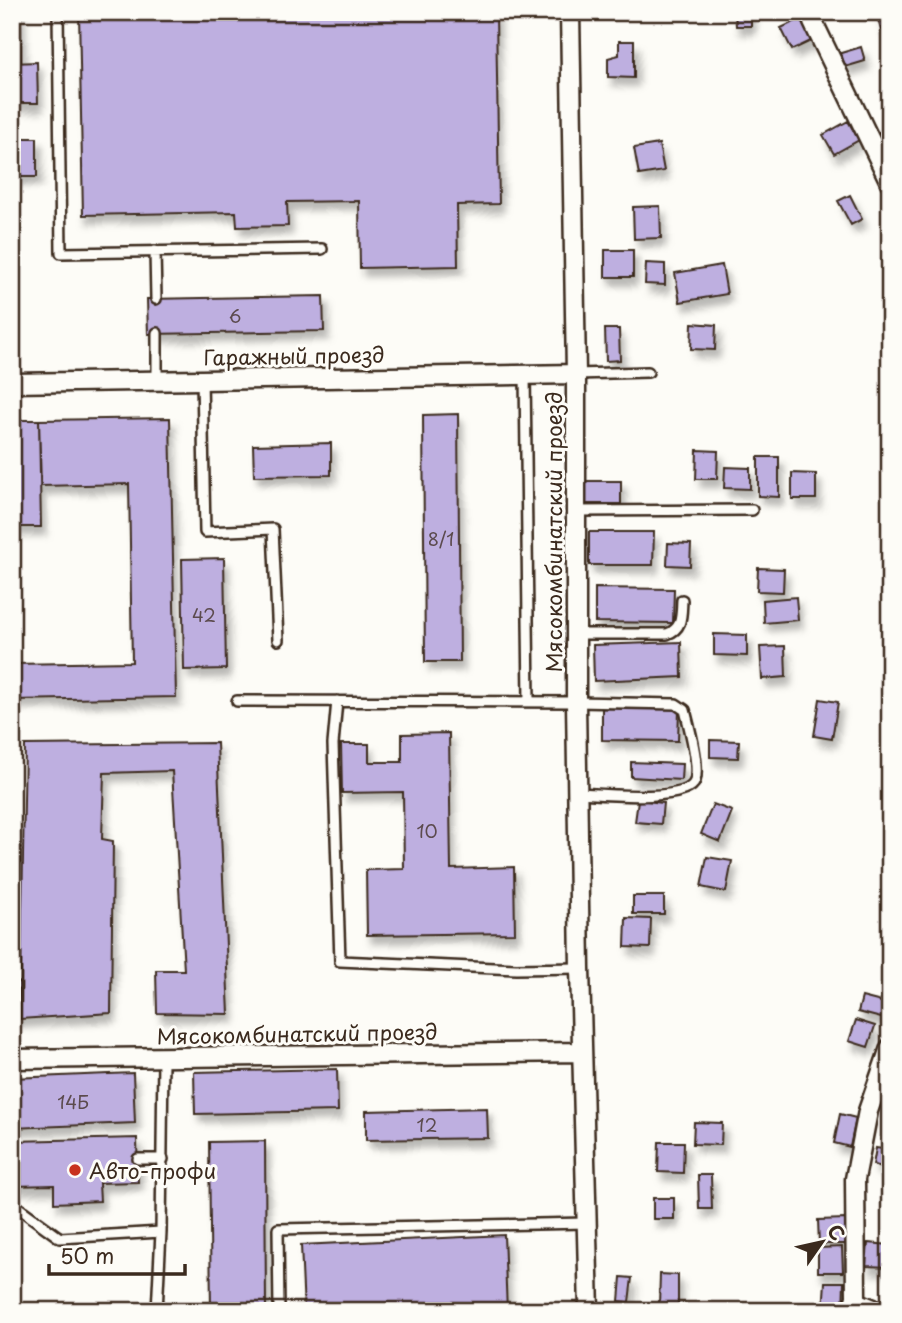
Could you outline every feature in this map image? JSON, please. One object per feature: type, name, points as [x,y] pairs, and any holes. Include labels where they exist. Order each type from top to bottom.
[{"type":"street","name":"Мясокомбинатский проезд","points":[[570,12],[576,374],[576,702],[589,1311]]},
{"type":"street","points":[[811,12],[813,22],[890,182]]},
{"type":"street","name":"Гаражный проезд","points":[[12,383],[576,374]]},
{"type":"street","points":[[854,1304],[855,1179],[868,1111],[890,1048]]},
{"type":"street","name":"Мясокомбинатский проезд","points":[[12,1059],[582,1052]]},
{"type":"lane","points":[[58,12],[61,253],[322,249]]},
{"type":"lane","points":[[155,251],[156,299]]},
{"type":"lane","points":[[157,333],[157,379]]},
{"type":"lane","points":[[576,374],[648,372]]},
{"type":"lane","points":[[526,374],[529,701]]},
{"type":"lane","points":[[202,379],[205,533],[273,529],[278,640]]},
{"type":"lane","points":[[576,511],[752,510]]},
{"type":"lane","points":[[576,634],[667,634],[676,631],[681,622],[682,600]]},
{"type":"lane","points":[[237,701],[529,701],[676,704],[685,710],[694,749],[696,779],[693,785],[678,793],[641,796],[578,793]]},
{"type":"lane","points":[[337,701],[333,744],[340,961],[516,969],[580,968]]},
{"type":"lane","points":[[157,1311],[163,1159],[163,1057]]},
{"type":"lane","points":[[138,1159],[163,1159]]},
{"type":"lane","points":[[12,1203],[60,1238],[161,1232]]},
{"type":"lane","points":[[279,1311],[278,1229],[587,1223]]},
{"type":"lane","points":[[854,1304],[890,1311]]},
{"type":"building","points":[[12,12],[20,12],[21,62],[12,63]]},
{"type":"building","points":[[79,12],[496,12],[499,204],[457,205],[458,266],[360,268],[359,201],[287,202],[288,226],[237,227],[236,212],[83,215]]},
{"type":"building","points":[[735,12],[751,12],[751,26],[736,26]]},
{"type":"building","points":[[890,12],[890,27],[881,30],[876,13]]},
{"type":"building","points":[[802,18],[813,40],[792,50],[781,28]]},
{"type":"building","points":[[619,41],[634,41],[634,78],[608,77],[608,58],[619,55]]},
{"type":"building","points":[[861,47],[865,61],[845,67],[841,53]]},
{"type":"building","points":[[37,62],[38,103],[12,103],[12,63]]},
{"type":"building","points":[[848,121],[859,140],[834,154],[823,135]]},
{"type":"building","points":[[890,127],[890,153],[889,154],[879,132]]},
{"type":"building","points":[[12,138],[37,138],[37,177],[12,177]]},
{"type":"building","points":[[659,144],[664,171],[639,175],[634,148]]},
{"type":"building","points":[[850,195],[862,219],[851,225],[838,201]]},
{"type":"building","points":[[660,206],[661,238],[634,239],[633,207]]},
{"type":"building","points":[[605,250],[633,250],[633,277],[605,277]]},
{"type":"building","points":[[646,263],[665,264],[665,285],[645,284]]},
{"type":"building","points":[[722,265],[727,294],[680,302],[675,273]]},
{"type":"building","points":[[323,296],[324,331],[148,334],[147,299]]},
{"type":"building","points":[[692,323],[716,325],[715,350],[691,349]]},
{"type":"building","points":[[605,329],[619,329],[620,360],[606,361]]},
{"type":"building","points":[[458,414],[460,662],[425,662],[423,415]]},
{"type":"building","points":[[170,418],[176,697],[12,700],[12,664],[132,662],[129,484],[41,486],[39,420]]},
{"type":"building","points":[[12,420],[39,420],[41,527],[12,527]]},
{"type":"building","points":[[331,443],[331,475],[254,476],[253,445]]},
{"type":"building","points":[[697,450],[718,451],[717,479],[696,479]]},
{"type":"building","points":[[758,457],[779,457],[779,497],[758,496]]},
{"type":"building","points":[[725,467],[750,468],[750,489],[724,488]]},
{"type":"building","points":[[792,473],[816,474],[816,499],[792,499]]},
{"type":"building","points":[[584,481],[621,481],[621,504],[584,504]]},
{"type":"building","points":[[589,532],[654,532],[653,565],[589,565]]},
{"type":"building","points":[[668,543],[691,544],[690,566],[667,565]]},
{"type":"building","points":[[224,558],[226,669],[184,670],[182,559]]},
{"type":"building","points":[[758,568],[784,569],[783,592],[757,591]]},
{"type":"building","points":[[595,588],[674,589],[673,623],[595,622]]},
{"type":"building","points":[[796,597],[798,620],[764,623],[763,600]]},
{"type":"building","points":[[714,634],[747,635],[747,656],[714,655]]},
{"type":"building","points":[[681,642],[682,677],[594,681],[593,645]]},
{"type":"building","points":[[785,646],[786,677],[762,679],[760,647]]},
{"type":"building","points":[[820,699],[838,702],[832,739],[814,736]]},
{"type":"building","points":[[602,708],[679,709],[678,741],[602,740]]},
{"type":"building","points":[[449,733],[451,869],[514,867],[515,933],[367,935],[366,870],[404,869],[403,792],[342,793],[341,744],[369,744],[369,762],[402,762],[402,734]]},
{"type":"building","points":[[710,740],[739,741],[738,758],[710,757]]},
{"type":"building","points":[[217,743],[229,1014],[157,1013],[156,970],[184,970],[172,771],[104,773],[102,839],[113,841],[111,1013],[20,1019],[25,745]]},
{"type":"building","points":[[631,762],[682,764],[681,780],[631,777]]},
{"type":"building","points":[[638,800],[663,803],[661,824],[635,822]]},
{"type":"building","points":[[713,804],[732,811],[720,842],[701,834]]},
{"type":"building","points":[[707,857],[732,861],[726,892],[701,887]]},
{"type":"building","points":[[633,896],[664,896],[664,914],[633,914]]},
{"type":"building","points":[[626,918],[651,919],[650,948],[625,947]]},
{"type":"building","points":[[12,982],[19,982],[20,1019],[12,1019]]},
{"type":"building","points":[[862,997],[889,1004],[885,1019],[858,1012]]},
{"type":"building","points":[[856,1020],[875,1026],[868,1047],[849,1041]]},
{"type":"building","points":[[337,1069],[338,1111],[195,1114],[194,1072]]},
{"type":"building","points":[[133,1073],[135,1123],[12,1128],[12,1078]]},
{"type":"building","points":[[487,1108],[488,1138],[366,1140],[366,1111]]},
{"type":"building","points":[[840,1114],[856,1118],[850,1147],[834,1143]]},
{"type":"building","points":[[694,1122],[722,1123],[721,1145],[693,1144]]},
{"type":"building","name":"Авто-профи","points":[[137,1138],[138,1182],[99,1183],[100,1201],[54,1203],[54,1185],[12,1186],[12,1141]]},
{"type":"building","points":[[265,1141],[266,1311],[211,1311],[209,1142]]},
{"type":"building","points":[[659,1142],[684,1142],[683,1173],[658,1172]]},
{"type":"building","points":[[876,1148],[890,1150],[890,1168],[873,1165]]},
{"type":"building","points":[[698,1175],[711,1175],[712,1209],[699,1209]]},
{"type":"building","points":[[653,1198],[674,1198],[674,1219],[653,1219]]},
{"type":"building","points":[[845,1219],[845,1244],[819,1244],[818,1220]]},
{"type":"building","points":[[504,1235],[507,1311],[304,1311],[301,1245]]},
{"type":"building","points":[[868,1243],[890,1245],[890,1267],[866,1266]]},
{"type":"building","points":[[842,1247],[843,1272],[818,1272],[818,1248]]},
{"type":"building","points":[[660,1274],[678,1275],[678,1305],[659,1305]]},
{"type":"building","points":[[621,1277],[632,1278],[629,1302],[619,1301]]},
{"type":"building","points":[[825,1282],[844,1282],[843,1311],[823,1311]]},
{"type":"place","name":"Авто-профи","points":[[75,1170]]}]
